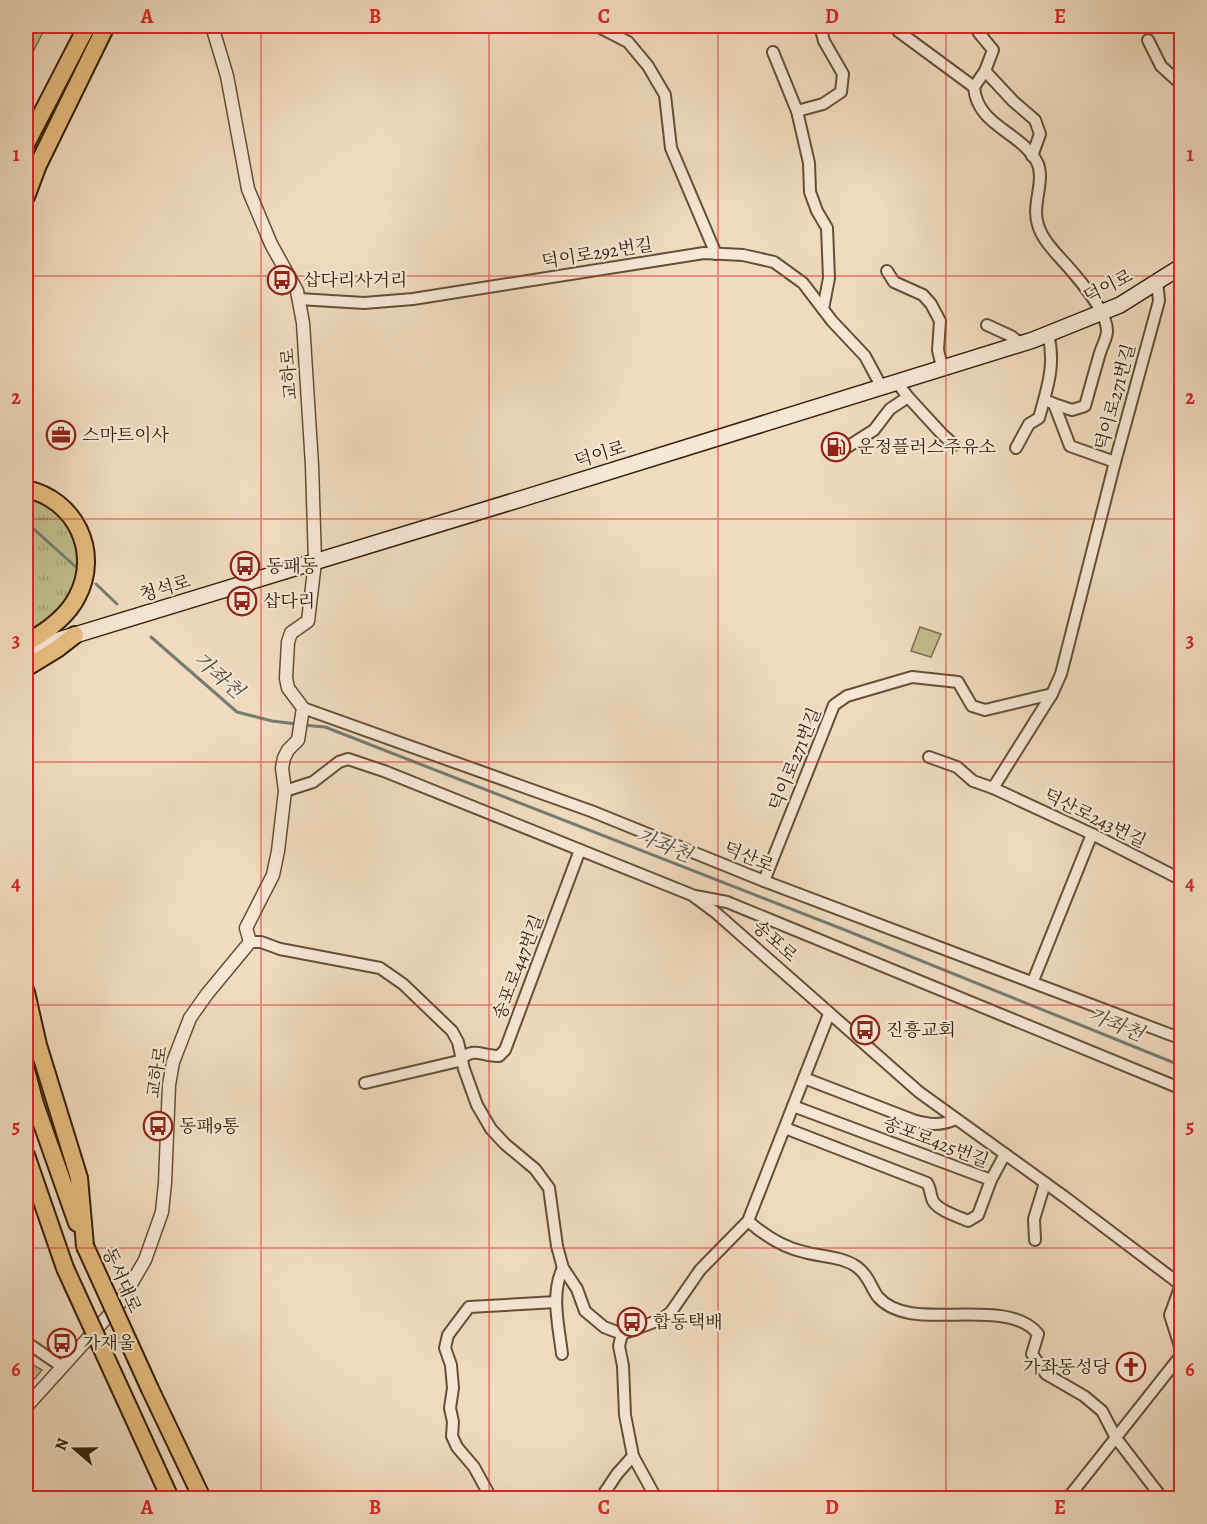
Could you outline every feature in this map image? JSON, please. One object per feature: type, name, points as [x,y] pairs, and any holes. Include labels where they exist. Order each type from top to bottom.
[{"type":"highway","points":[[26,144],[87,26]]},
{"type":"highway","points":[[26,170],[105,26]]},
{"type":"highway","points":[[26,197],[38,165],[105,26]]},
{"type":"highway","points":[[26,134],[61,77]]},
{"type":"highway","points":[[26,489],[50,497],[65,509],[81,532],[87,560],[84,579],[77,598],[62,616],[39,636],[26,643]]},
{"type":"highway","points":[[26,668],[75,635]]},
{"type":"highway","points":[[26,992],[38,1045],[79,1178],[85,1246]]},
{"type":"highway","name":"동서대로","points":[[26,1070],[35,1104],[85,1246],[202,1498]]},
{"type":"highway","points":[[26,1156],[64,1268],[170,1498]]},
{"type":"main road","name":"덕이로","points":[[315,562],[1021,344],[1120,305],[1182,266]]},
{"type":"main road","name":"청석로","points":[[26,650],[315,562]]},
{"type":"street","name":"교하로","points":[[212,26],[227,76],[248,189],[271,244],[297,291],[303,323],[312,465],[315,562],[308,621],[291,633],[288,642],[286,678],[301,720]]},
{"type":"street","points":[[597,26],[628,42],[648,66],[665,95],[671,148],[716,254]]},
{"type":"street","points":[[797,111],[823,104],[840,92],[843,74],[824,41],[820,26]]},
{"type":"street","points":[[975,26],[993,50],[985,71],[974,87],[975,99],[982,111],[1027,149],[1038,163],[1039,180],[1035,208],[1038,225],[1050,247],[1074,274],[1102,312],[1107,331],[1085,406],[1072,410],[1049,402]]},
{"type":"street","points":[[898,31],[974,87]]},
{"type":"street","points":[[1148,40],[1161,66],[1182,85]]},
{"type":"street","points":[[772,52],[797,111],[809,163],[810,192],[827,228],[829,278],[823,309]]},
{"type":"street","points":[[985,71],[1013,101],[1035,120],[1040,134],[1032,156]]},
{"type":"street","name":"덕이로292번길","points":[[299,299],[364,303],[413,299],[704,253],[743,255],[774,262],[803,283],[888,384]]},
{"type":"street","points":[[887,271],[894,282],[923,295],[931,304],[940,321],[938,350],[942,368]]},
{"type":"street","name":"덕이로271번길","points":[[993,788],[1052,694],[1061,674],[1159,301],[1157,281]]},
{"type":"street","points":[[987,325],[1021,344]]},
{"type":"street","points":[[1016,448],[1029,424],[1039,418],[1049,402],[1052,350],[1048,334]]},
{"type":"street","points":[[888,384],[908,397],[954,445]]},
{"type":"street","points":[[841,451],[874,430],[890,409],[908,397]]},
{"type":"street","points":[[1049,402],[1070,446],[1115,462]]},
{"type":"street","name":"덕이로271번길","points":[[764,881],[834,705],[847,696],[912,676],[958,681],[972,706],[985,710],[1052,694]]},
{"type":"street","points":[[301,720],[298,740],[284,758],[282,768],[285,790],[278,851],[273,876],[246,928],[250,942],[261,942],[279,949],[365,964],[386,972],[403,984],[452,1031],[458,1042],[477,1105],[491,1128],[505,1144],[535,1169],[549,1188],[563,1268],[577,1289],[585,1311],[604,1327],[622,1334],[662,1319],[671,1312],[700,1270],[748,1221],[829,1014]]},
{"type":"street","name":"덕산로","points":[[301,720],[591,811],[764,881],[1182,1039]]},
{"type":"street","name":"덕산로243번길","points":[[929,757],[957,767],[973,781],[1092,834],[1182,880]]},
{"type":"street","name":"송포로","points":[[285,790],[313,782],[339,762],[348,759],[384,771],[692,895],[715,912],[919,1092],[1181,1285]]},
{"type":"street","points":[[1033,981],[1092,834]]},
{"type":"street","name":"송포로447번길","points":[[365,1083],[459,1061],[466,1054],[477,1052],[498,1056],[505,1050],[580,850]]},
{"type":"street","points":[[692,895],[726,902],[1182,1089]]},
{"type":"street","name":"교하로","points":[[26,1407],[120,1303],[146,1260],[162,1212],[169,1085],[176,1054],[190,1018],[250,942]]},
{"type":"street","points":[[804,1078],[913,1120],[932,1125],[944,1124],[956,1119]]},
{"type":"street","name":"송포로425번길","points":[[785,1128],[927,1183],[931,1190],[931,1198],[937,1207],[968,1221],[978,1215],[991,1180],[793,1106]]},
{"type":"street","points":[[991,1180],[1005,1154]]},
{"type":"street","points":[[1035,1240],[1034,1219],[1045,1183]]},
{"type":"street","points":[[748,1221],[768,1238],[801,1252],[836,1258],[855,1266],[869,1279],[878,1297],[893,1308],[909,1313],[929,1315],[999,1314],[1032,1325],[1038,1334],[1032,1354],[1046,1374],[1084,1396],[1102,1411],[1116,1438],[1162,1498]]},
{"type":"street","points":[[562,1354],[556,1302],[563,1268]]},
{"type":"street","points":[[1068,1498],[1182,1354],[1170,1315],[1181,1285]]},
{"type":"street","points":[[491,1498],[474,1467],[457,1447],[452,1436],[453,1422],[450,1408],[453,1388],[451,1365],[445,1348],[448,1335],[470,1307],[556,1302]]},
{"type":"street","points":[[622,1334],[619,1346],[623,1366],[625,1415],[633,1456],[656,1498]]},
{"type":"street","points":[[26,1342],[61,1366]]},
{"type":"street","points":[[601,1498],[617,1474],[633,1456]]},
{"type":"green space","points":[[26,26],[46,26],[26,66]]},
{"type":"green space","points":[[26,496],[47,504],[61,515],[79,541],[80,577],[62,610],[26,635]]},
{"type":"green space","points":[[920,627],[941,634],[931,657],[911,651]]},
{"type":"green space","points":[[26,1361],[42,1370],[26,1389]]},
{"type":"waterway","name":"가좌천","points":[[26,522],[77,568]]},
{"type":"waterway","name":"가좌천","points":[[96,584],[117,604]]},
{"type":"waterway","name":"가좌천","points":[[151,637],[237,712],[272,721],[297,724]]},
{"type":"waterway","name":"가좌천","points":[[303,725],[325,727],[845,930],[1182,1066]]},
{"type":"place","name":"삽다리사거리","points":[[282,280]]},
{"type":"place","name":"스마트이사","points":[[61,435]]},
{"type":"place","name":"운정플러스주유소","points":[[836,447]]},
{"type":"place","name":"동패동","points":[[245,566]]},
{"type":"place","name":"삽다리","points":[[242,601]]},
{"type":"place","name":"진흥교회","points":[[865,1030]]},
{"type":"place","name":"동패9통","points":[[158,1126]]},
{"type":"place","name":"합동택배","points":[[632,1322]]},
{"type":"place","name":"가재울","points":[[62,1343]]},
{"type":"place","name":"가좌동성당","points":[[1131,1367]]}]
